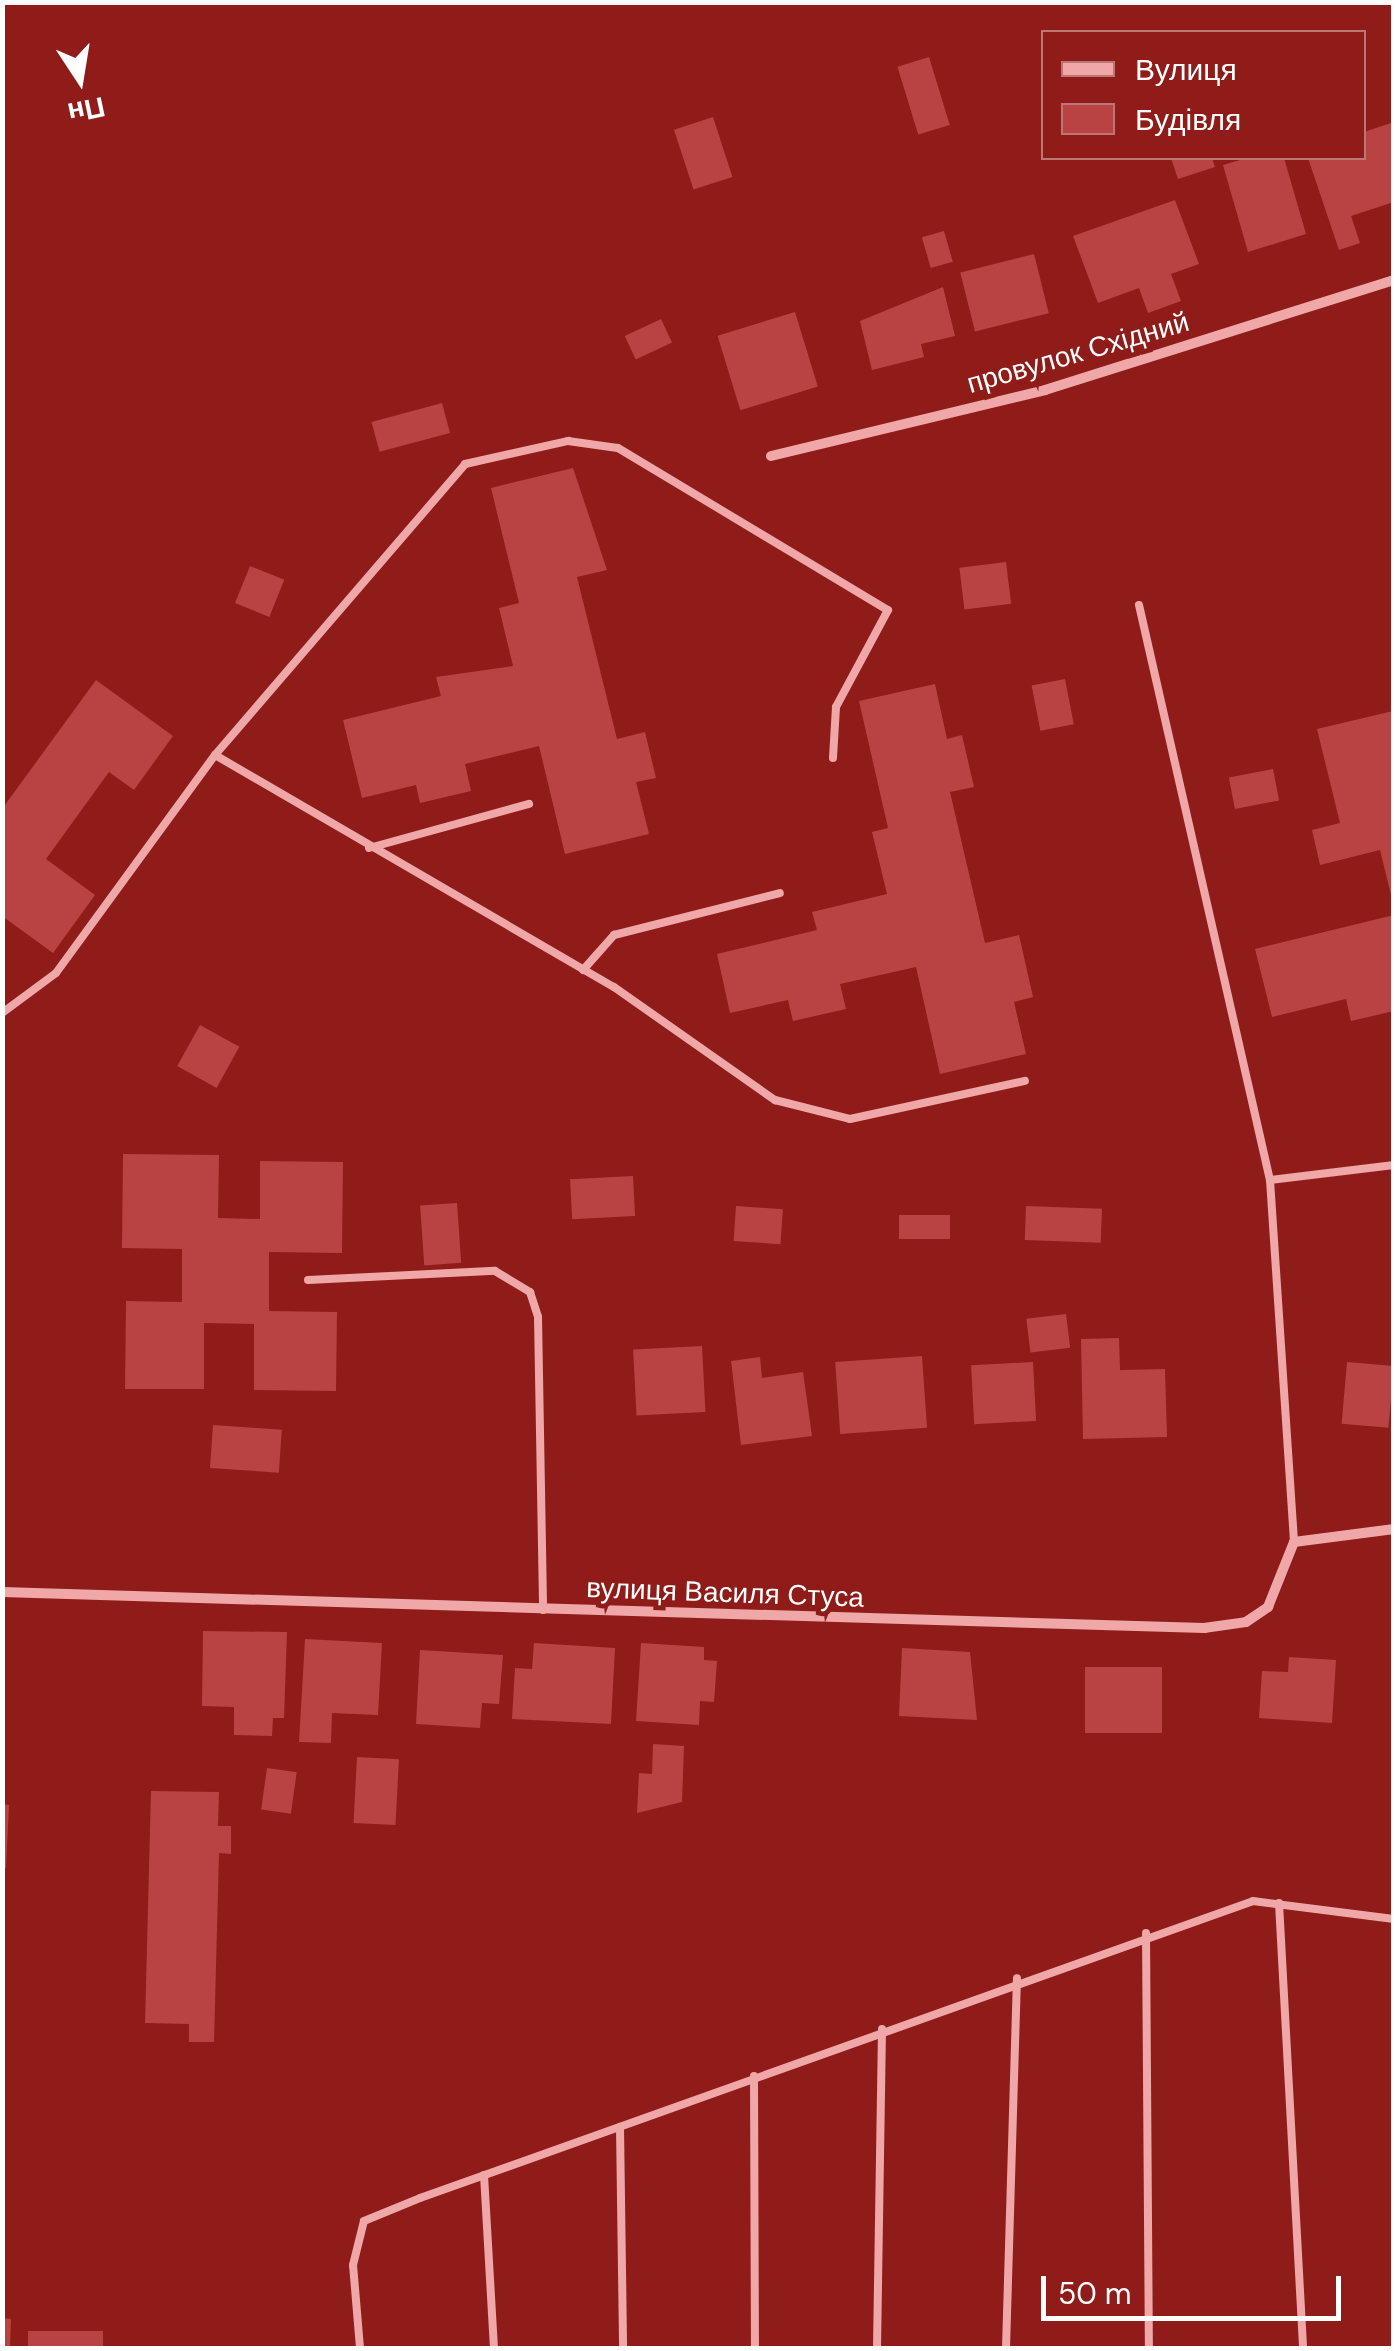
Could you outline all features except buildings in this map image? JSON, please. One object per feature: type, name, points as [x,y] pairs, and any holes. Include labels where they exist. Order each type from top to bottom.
[{"type":"street","name":"провулок Східний","points":[[771,456],[1045,390],[1394,280]]},
{"type":"street","points":[[1294,1542],[1394,1529]]},
{"type":"street","name":"вулиця Василя Стуса","points":[[2,1592],[1204,1628],[1246,1622],[1268,1607],[1294,1542]]},
{"type":"lane","points":[[2,1013],[56,973],[215,755],[436,490],[465,464],[568,441],[618,448],[888,610],[836,706],[833,758]]},
{"type":"lane","points":[[1139,605],[1270,1180],[1294,1542]]},
{"type":"lane","points":[[215,755],[584,970],[776,1100],[850,1118],[1025,1081]]},
{"type":"lane","points":[[370,848],[529,804]]},
{"type":"lane","points":[[584,970],[614,934],[780,892]]},
{"type":"lane","points":[[1270,1180],[1394,1165]]},
{"type":"lane","points":[[308,1280],[495,1271],[530,1292],[544,1610]]},
{"type":"lane","points":[[360,2348],[352,2266],[364,2221],[1017,1978],[1253,1901],[1394,1919]]},
{"type":"lane","points":[[1279,1903],[1303,2348]]},
{"type":"lane","points":[[1146,1933],[1149,2348]]},
{"type":"lane","points":[[1006,2348],[1017,1978]]},
{"type":"lane","points":[[877,2348],[882,2029]]},
{"type":"lane","points":[[754,2076],[755,2348]]},
{"type":"lane","points":[[620,2127],[623,2348]]},
{"type":"lane","points":[[484,2175],[494,2348]]}]
